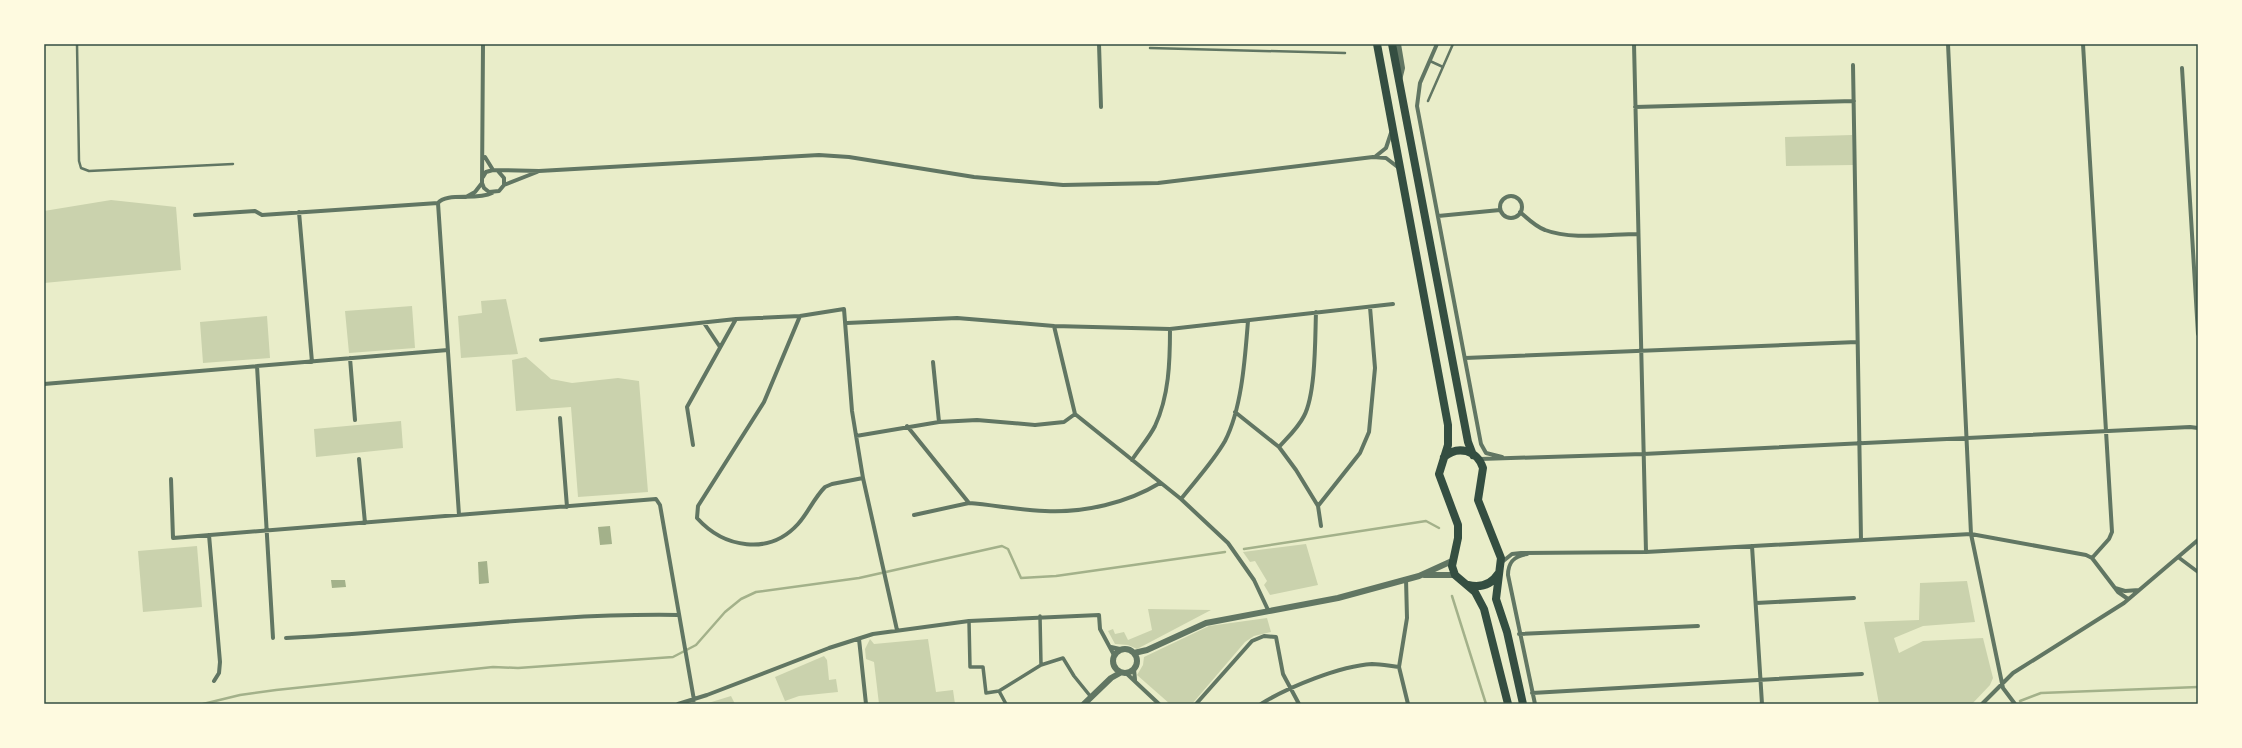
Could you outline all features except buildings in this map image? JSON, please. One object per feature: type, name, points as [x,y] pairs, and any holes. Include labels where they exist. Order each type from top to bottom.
[{"type":"main road","points":[[1377,44],[1448,425],[1448,445],[1440,469],[1440,479],[1456,517],[1459,531],[1452,560],[1455,574],[1477,595],[1485,612],[1508,704]]},
{"type":"main road","points":[[1392,44],[1466,435],[1474,456],[1483,468],[1478,500],[1501,566],[1496,600],[1507,632],[1523,704]]},
{"type":"main road","points":[[1444,457],[1451,452],[1461,450],[1474,456]]},
{"type":"main road","points":[[1468,585],[1480,586],[1488,584],[1493,580],[1501,566]]},
{"type":"street","points":[[483,44],[484,148],[482,183],[486,191],[492,193]]},
{"type":"street","points":[[1099,44],[1101,107]]},
{"type":"street","points":[[1398,44],[1402,68],[1399,81]]},
{"type":"street","points":[[1438,44],[1420,83],[1417,106],[1482,448],[1489,455],[1512,458]]},
{"type":"street","points":[[1634,44],[1646,552]]},
{"type":"street","points":[[1948,44],[1971,534],[2003,688],[2015,704]]},
{"type":"street","points":[[2083,44],[2108,431],[2112,534],[2092,558]]},
{"type":"street","points":[[1853,65],[1860,540]]},
{"type":"street","points":[[2182,68],[2198,334]]},
{"type":"street","points":[[1635,107],[1854,101]]},
{"type":"street","points":[[1373,157],[1382,153],[1388,145],[1391,125]]},
{"type":"street","points":[[484,148],[486,160],[495,170],[503,175],[504,185]]},
{"type":"street","points":[[482,177],[486,172],[495,170],[539,171],[825,155],[974,177],[1042,184],[1158,183],[1373,157],[1386,158],[1400,169]]},
{"type":"street","points":[[195,215],[256,211],[262,215],[438,203],[443,199],[481,197],[499,191],[504,185],[539,171]]},
{"type":"street","points":[[464,198],[475,192],[482,183]]},
{"type":"street","points":[[1500,210],[1503,200],[1512,196],[1520,202],[1520,212]]},
{"type":"street","points":[[438,203],[459,515]]},
{"type":"street","points":[[1438,216],[1500,210]]},
{"type":"street","points":[[1500,210],[1505,217],[1511,218],[1520,212]]},
{"type":"street","points":[[299,212],[312,362]]},
{"type":"street","points":[[1520,212],[1536,225],[1550,232],[1567,235],[1638,234]]},
{"type":"street","points":[[846,323],[957,318],[1054,326],[1170,329],[1393,304]]},
{"type":"street","points":[[1318,506],[1360,453],[1369,432],[1375,368],[1370,307]]},
{"type":"street","points":[[541,340],[736,320],[800,316],[844,309],[852,412],[862,478],[897,630]]},
{"type":"street","points":[[1279,447],[1299,425],[1307,410],[1312,380],[1316,312]]},
{"type":"street","points":[[800,316],[764,402],[698,506],[696,514],[699,520],[726,539],[748,544],[766,544],[784,537],[795,527],[825,487],[862,478]]},
{"type":"street","points":[[693,445],[687,407],[736,320]]},
{"type":"street","points":[[1180,500],[1222,444],[1235,412],[1245,357],[1248,321]]},
{"type":"street","points":[[704,323],[720,347]]},
{"type":"street","points":[[1054,326],[1075,414],[1160,483],[1228,543],[1254,580],[1269,612]]},
{"type":"street","points":[[1132,460],[1153,430],[1161,410],[1169,371],[1170,329]]},
{"type":"street","points":[[1465,358],[1858,342]]},
{"type":"street","points":[[44,384],[448,350]]},
{"type":"street","points":[[350,358],[355,420]]},
{"type":"street","points":[[933,362],[939,422]]},
{"type":"street","points":[[257,366],[273,638]]},
{"type":"street","points":[[1235,412],[1279,447],[1303,480],[1318,506],[1321,526]]},
{"type":"street","points":[[856,436],[907,426],[939,422],[977,420],[1035,426],[1064,422],[1075,414]]},
{"type":"street","points":[[560,418],[567,507]]},
{"type":"street","points":[[907,426],[968,503]]},
{"type":"street","points":[[1474,456],[1487,460],[1644,454],[1967,437],[2190,427],[2198,428]]},
{"type":"street","points":[[359,459],[365,523]]},
{"type":"street","points":[[171,479],[174,538],[567,507],[650,498],[658,500],[678,615],[688,656],[694,700]]},
{"type":"street","points":[[914,515],[968,503],[1060,511],[1120,502],[1145,492],[1160,483]]},
{"type":"street","points":[[1501,566],[1512,554],[1646,552],[1971,534],[2084,554],[2092,558],[2115,588],[2128,599]]},
{"type":"street","points":[[209,535],[220,662],[219,673],[214,681]]},
{"type":"street","points":[[1982,704],[2013,673],[2128,599],[2198,540]]},
{"type":"street","points":[[1752,546],[1762,704]]},
{"type":"street","points":[[1532,554],[1514,558],[1508,571],[1519,634],[1535,704]]},
{"type":"street","points":[[2178,557],[2198,572]]},
{"type":"street","points":[[1419,576],[1452,560]]},
{"type":"street","points":[[1134,653],[1147,650],[1206,623],[1338,598],[1419,576],[1455,574]]},
{"type":"street","points":[[1406,579],[1407,618],[1399,667],[1408,704]]},
{"type":"street","points":[[2115,588],[2125,591],[2139,590]]},
{"type":"street","points":[[1756,603],[1854,598]]},
{"type":"street","points":[[286,638],[521,619],[646,614],[678,615]]},
{"type":"street","points":[[1040,616],[1041,665]]},
{"type":"street","points":[[678,704],[694,700],[829,648],[859,639],[897,630],[969,621],[1040,616],[1099,616],[1100,629],[1114,655],[1110,678]]},
{"type":"street","points":[[969,621],[970,667],[983,667],[986,693],[999,691],[1041,665],[1063,658],[1074,676],[1091,697]]},
{"type":"street","points":[[1519,634],[1698,626]]},
{"type":"street","points":[[1196,704],[1246,646],[1252,641],[1264,636],[1276,637],[1280,663],[1290,688],[1299,704]]},
{"type":"street","points":[[859,639],[866,704]]},
{"type":"street","points":[[1109,646],[1120,650],[1128,649],[1134,653],[1137,659]]},
{"type":"street","points":[[1114,655],[1120,650]]},
{"type":"street","points":[[1137,684],[1134,676],[1134,669],[1137,659],[1147,650]]},
{"type":"street","points":[[1261,704],[1290,688],[1347,669],[1372,664],[1399,667]]},
{"type":"street","points":[[1113,666],[1137,684],[1159,704]]},
{"type":"street","points":[[1084,704],[1110,678],[1134,669]]},
{"type":"street","points":[[1532,693],[1862,674]]},
{"type":"street","points":[[999,691],[1006,704]]},
{"type":"street","points":[[1150,704],[1153,699]]},
{"type":"lane","points":[[77,44],[79,161],[81,168],[89,171],[233,164]]},
{"type":"lane","points":[[1428,101],[1453,44]]},
{"type":"lane","points":[[1150,48],[1345,53]]},
{"type":"lane","points":[[1430,61],[1443,66]]},
{"type":"shaded area","points":[[1852,135],[1853,165],[1786,166],[1785,137]]},
{"type":"shaded area","points":[[111,200],[176,207],[181,270],[44,283],[44,211]]},
{"type":"shaded area","points":[[506,299],[518,354],[461,358],[458,316],[482,313],[481,301]]},
{"type":"shaded area","points":[[412,306],[415,348],[349,353],[345,311]]},
{"type":"shaded area","points":[[267,316],[270,358],[203,363],[200,322]]},
{"type":"shaded area","points":[[526,357],[551,379],[572,383],[618,378],[639,381],[648,492],[578,497],[571,407],[516,411],[512,360]]},
{"type":"shaded area","points":[[401,421],[403,448],[316,457],[314,429]]},
{"type":"shaded area","points":[[610,526],[612,544],[600,545],[598,527]]},
{"type":"shaded area","points":[[1306,544],[1318,585],[1270,595],[1264,585],[1267,581],[1255,561],[1250,562],[1243,552]]},
{"type":"shaded area","points":[[197,546],[202,607],[143,612],[138,551]]},
{"type":"shaded area","points":[[487,561],[489,583],[479,584],[478,562]]},
{"type":"shaded area","points":[[331,580],[345,580],[346,587],[332,588]]},
{"type":"shaded area","points":[[1967,581],[1975,622],[1923,626],[1894,638],[1899,653],[1923,641],[1983,638],[1993,678],[1990,685],[1972,704],[1879,704],[1864,622],[1919,620],[1920,583]]},
{"type":"shaded area","points":[[1148,609],[1211,610],[1137,649],[1128,645],[1115,644],[1108,631],[1113,629],[1115,634],[1124,632],[1128,640],[1152,630]]},
{"type":"shaded area","points":[[1267,618],[1271,632],[1254,636],[1245,642],[1192,704],[1170,704],[1137,675],[1143,665],[1144,657],[1209,626]]},
{"type":"shaded area","points":[[870,639],[874,644],[928,639],[936,692],[953,690],[955,704],[879,704],[874,662],[866,659],[865,649]]},
{"type":"shaded area","points":[[824,656],[827,660],[829,680],[836,679],[838,692],[799,696],[785,701],[775,677]]},
{"type":"shaded area","points":[[731,696],[735,704],[705,704]]},
{"type":"waterway","points":[[1244,549],[1426,521],[1439,528]]},
{"type":"waterway","points":[[203,704],[240,695],[276,690],[493,667],[518,668],[673,657],[696,645],[725,612],[741,599],[756,592],[859,578],[1002,546],[1008,549],[1021,578],[1056,576],[1225,552]]},
{"type":"waterway","points":[[1452,596],[1486,704]]},
{"type":"waterway","points":[[2020,701],[2041,693],[2198,687]]}]
